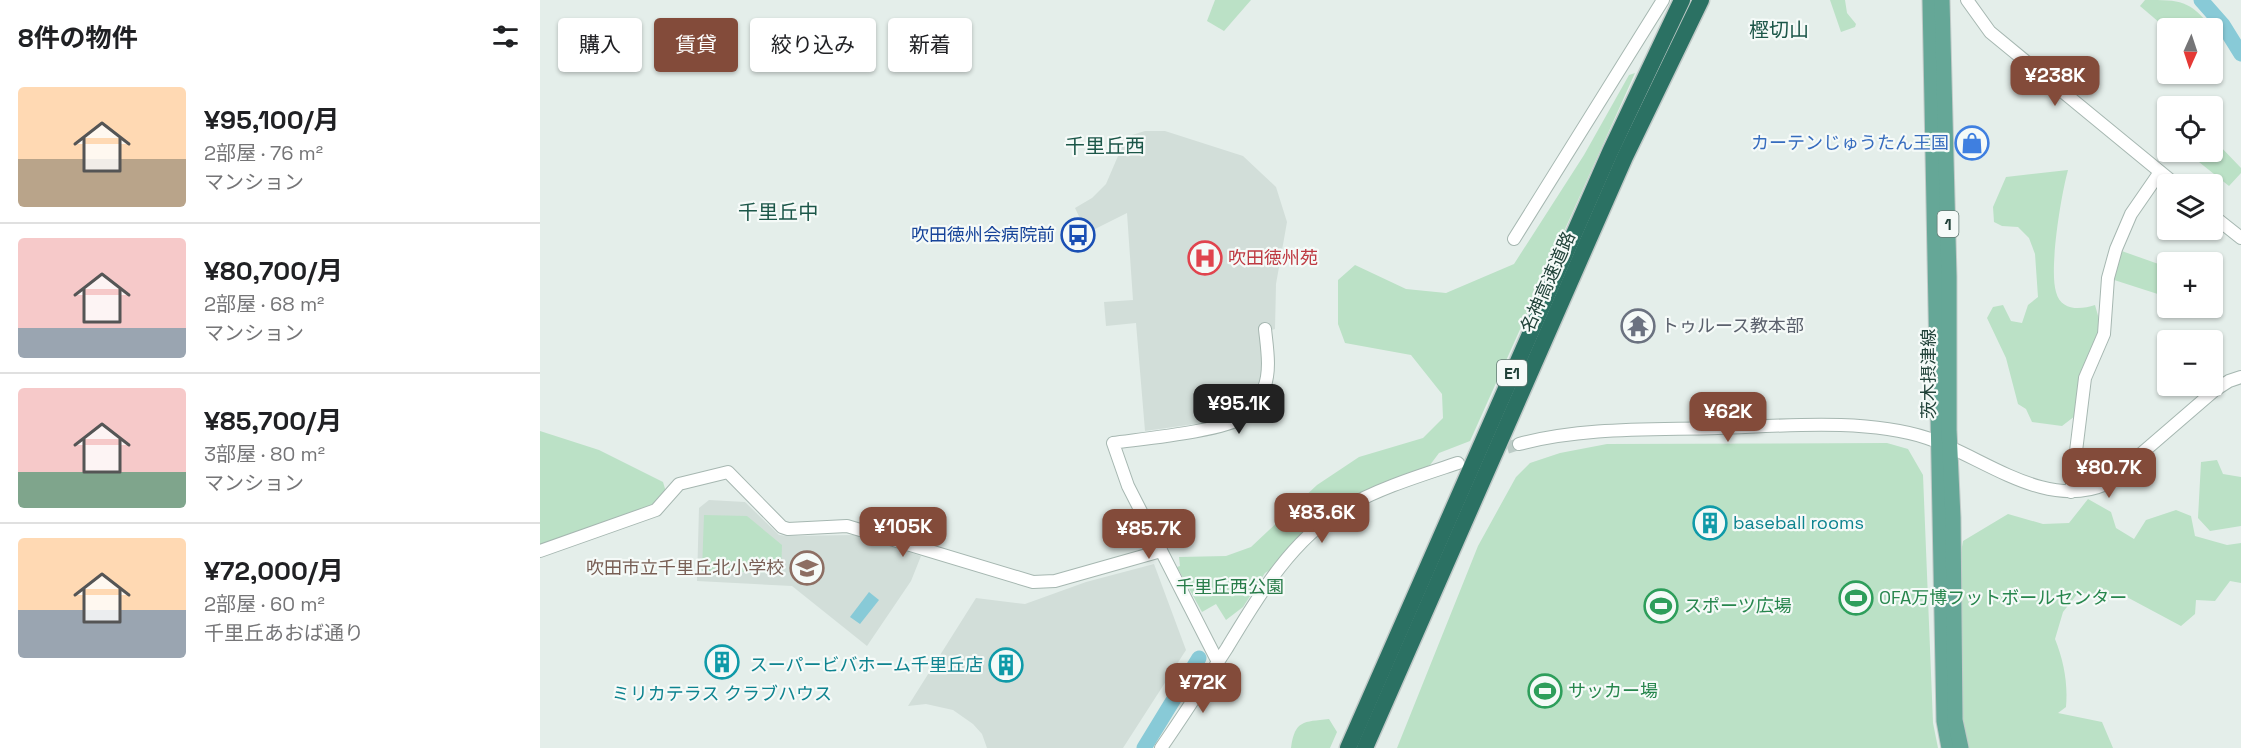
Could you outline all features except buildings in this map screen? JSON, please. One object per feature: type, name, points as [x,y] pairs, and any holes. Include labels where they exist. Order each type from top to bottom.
[{"type":"highway","name":"名神高速道路","points":[[1348,748],[1610,152],[1682,0]]},
{"type":"highway","name":"名神高速道路","points":[[1365,748],[1625,157],[1701,0]]},
{"type":"highway","points":[[1377,748],[1435,589]]},
{"type":"main road","name":"茨木摂津線","points":[[1930,0],[1955,720],[1961,748]]},
{"type":"main road","name":"茨木摂津線","points":[[1942,0],[1949,266],[1944,446],[1944,721],[1949,748]]},
{"type":"street","points":[[1514,239],[1663,0]]},
{"type":"street","points":[[1967,0],[1990,32],[2162,174]]},
{"type":"street","points":[[2071,492],[2085,378],[2104,334],[2108,278],[2116,249],[2131,214],[2160,172]]},
{"type":"street","points":[[2223,224],[2241,238]]},
{"type":"street","points":[[1218,662],[1128,486],[1113,443],[1217,427],[1241,418],[1257,404],[1265,386],[1268,367],[1265,329]]},
{"type":"street","points":[[1519,444],[1565,433],[1866,426],[1927,438],[2025,481],[2053,490],[2090,491],[2106,484],[2215,390],[2241,377]]},
{"type":"street","points":[[1161,748],[1272,578],[1294,550],[1318,527],[1342,510],[1372,494],[1458,463]]},
{"type":"street","points":[[540,551],[656,510],[679,484],[728,472],[782,527],[788,529],[847,526],[1033,582],[1055,581],[1161,551]]},
{"type":"shaded area","name":"吹田徳州苑","points":[[1145,131],[1165,131],[1243,156],[1276,187],[1287,222],[1276,284],[1275,329],[1261,333],[1263,367],[1261,384],[1253,400],[1238,414],[1216,421],[1145,431],[1136,323],[1106,326],[1104,302],[1133,300],[1127,213],[1087,233],[1075,208],[1092,198],[1106,184],[1124,142],[1132,135]]},
{"type":"shaded area","name":"吹田市立千里丘北小学校","points":[[709,500],[745,502],[779,535],[854,535],[921,556],[911,581],[867,646],[792,586],[697,581],[699,508]]},
{"type":"shaded area","points":[[1154,564],[1186,650],[1123,748],[987,748],[982,734],[973,724],[953,710],[926,704],[908,706],[976,598],[1025,604],[1086,582]]},
{"type":"green space","points":[[1215,0],[1251,0],[1224,31],[1207,21]]},
{"type":"green space","points":[[1830,0],[1845,0],[1847,13],[1856,24],[1855,27],[1841,32]]},
{"type":"green space","points":[[2145,0],[2176,1],[2190,7],[2203,18],[2157,18],[2157,20],[2140,6]]},
{"type":"green space","name":"千里丘西公園","points":[[1635,73],[1470,441],[1439,453],[1430,465],[1344,506],[1278,565],[1265,573],[1243,607],[1226,620],[1216,604],[1202,612],[1177,567],[1180,566],[1179,557],[1226,556],[1251,547],[1317,485],[1359,457],[1423,438],[1443,418],[1442,394],[1411,355],[1345,343],[1338,324],[1338,280],[1355,265],[1406,289],[1446,293],[1514,264],[1584,155],[1629,75]]},
{"type":"green space","points":[[2223,149],[2241,168],[2241,173],[2229,186],[2223,181],[2223,174],[2214,174],[2199,162],[2223,162]]},
{"type":"green space","points":[[2068,170],[2059,214],[2055,250],[2056,292],[2058,298],[2067,306],[2083,308],[2095,305],[2102,330],[2075,416],[2062,426],[2032,422],[2026,409],[2018,404],[2006,358],[1987,318],[1993,307],[2003,305],[2011,321],[2022,323],[2028,305],[2038,297],[2035,254],[2029,238],[2018,227],[2002,226],[1994,222],[1993,207],[2006,177]]},
{"type":"green space","points":[[2116,249],[2157,263],[2157,294],[2108,278]]},
{"type":"green space","points":[[540,431],[599,450],[663,482],[666,492],[648,508],[540,546]]},
{"type":"green space","points":[[1887,443],[1908,449],[1923,475],[1933,723],[1938,748],[1397,748],[1478,546],[1516,477],[1530,463],[1560,453],[1607,444]]},
{"type":"green space","points":[[2217,460],[2223,474],[2241,477],[2241,526],[2210,531],[2198,518],[2201,462]]},
{"type":"green space","points":[[2088,499],[2111,512],[2116,528],[2134,539],[2146,520],[2176,510],[2191,516],[2195,536],[2227,545],[2241,543],[2241,583],[2230,581],[2215,601],[2196,600],[2195,614],[2181,626],[2123,595],[2078,593],[2063,612],[2055,639],[2066,681],[2066,707],[2058,713],[2102,722],[2113,748],[1967,748],[1959,722],[1957,576],[1963,541],[2008,514],[2043,524],[2069,523]]},
{"type":"green space","points":[[704,515],[747,516],[782,545],[781,573],[702,571]]},
{"type":"green space","points":[[1329,719],[1337,732],[1330,748],[1291,748],[1298,727],[1307,722]]},
{"type":"water","points":[[869,592],[879,600],[860,624],[850,617]]},
{"type":"waterway","points":[[2201,0],[2223,25],[2241,54]]},
{"type":"waterway","points":[[1144,748],[1199,658]]},
{"type":"tunnel","points":[[1490,453],[1519,444]]},
{"type":"place","name":"カーテンじゅうたん王国","points":[[1972,143]]},
{"type":"place","name":"吹田徳州会病院前","points":[[1078,235]]},
{"type":"place","name":"吹田徳州苑","points":[[1205,258]]},
{"type":"place","name":"トゥルース教本部","points":[[1638,326]]},
{"type":"place","name":"baseball rooms","points":[[1710,523]]},
{"type":"place","name":"吹田市立千里丘北小学校","points":[[807,568]]},
{"type":"place","name":"OFA万博フットボールセンター","points":[[1856,598]]},
{"type":"place","name":"スポーツ広場","points":[[1661,606]]},
{"type":"place","name":"ミリカテラス クラブハウス","points":[[722,662]]},
{"type":"place","name":"スーパービバホーム千里丘店","points":[[1006,665]]},
{"type":"place","name":"サッカー場","points":[[1545,691]]},
{"type":"district","name":"樫切山","points":[[1779,30]]},
{"type":"district","name":"千里丘西","points":[[1105,146]]},
{"type":"district","name":"千里丘中","points":[[778,212]]}]
